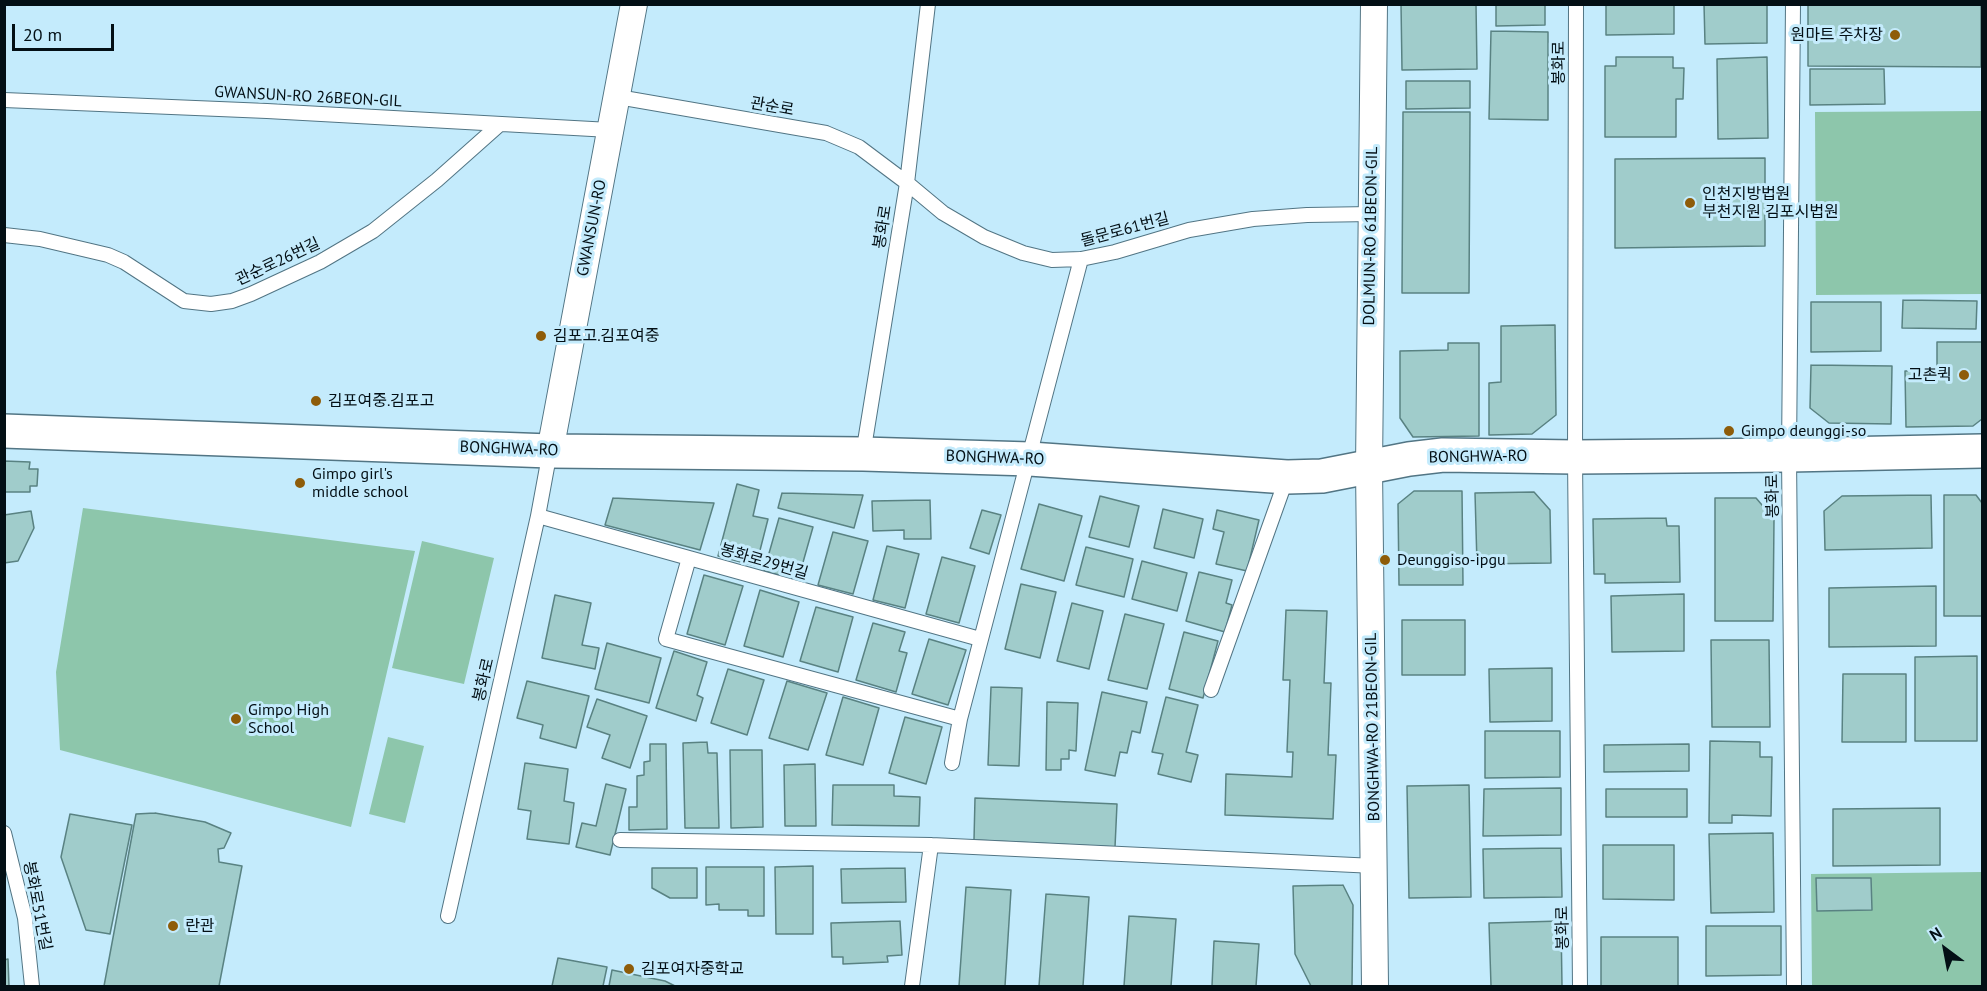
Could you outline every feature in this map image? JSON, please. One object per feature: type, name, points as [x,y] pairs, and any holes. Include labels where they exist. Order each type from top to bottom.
[{"type":"street","name":"GWANSUN-RO","points":[[550,451],[634,4]]},
{"type":"street","name":"DOLMUN-RO 61BEON-GIL","points":[[1369,468],[1374,4]]},
{"type":"street","name":"BONGHWA-RO","points":[[4,431],[550,451],[863,454],[1030,459],[1287,477],[1322,476],[1443,454],[1575,457],[1983,451]]},
{"type":"street","name":"BONGHWA-RO 21BEON-GIL","points":[[1369,468],[1375,987]]},
{"type":"lane","name":"봉화로","points":[[863,454],[907,183],[928,4]]},
{"type":"lane","name":"봉화로","points":[[1576,4],[1575,457],[1580,987]]},
{"type":"lane","name":"봉화로","points":[[1793,4],[1789,455],[1794,987]]},
{"type":"lane","name":"관순로","points":[[618,97],[826,133],[859,147],[907,183]]},
{"type":"lane","name":"GWANSUN-RO 26BEON-GIL","points":[[4,100],[267,111],[610,130]]},
{"type":"lane","name":"관순로26번길","points":[[4,236],[40,239],[108,255],[184,301],[211,304],[232,301],[320,262],[373,231],[437,180],[500,124]]},
{"type":"lane","name":"돌문로61번길","points":[[907,183],[943,213],[984,237],[1023,253],[1052,260],[1081,259],[1115,252],[1189,230],[1253,219],[1372,214]]},
{"type":"lane","points":[[952,763],[960,719],[1081,259]]},
{"type":"lane","name":"봉화로","points":[[448,916],[538,516],[550,451]]},
{"type":"lane","points":[[1211,690],[1287,477]]},
{"type":"lane","name":"봉화로29번길","points":[[538,516],[981,639]]},
{"type":"lane","points":[[689,558],[666,639],[960,719]]},
{"type":"lane","name":"봉화로51번길","points":[[4,833],[9,866],[25,918],[32,987]]},
{"type":"lane","points":[[620,840],[931,845],[1375,866]]},
{"type":"lane","points":[[912,987],[931,845]]},
{"type":"green space","points":[[1982,111],[1982,294],[1816,295],[1815,112]]},
{"type":"green space","points":[[83,508],[415,551],[351,827],[60,750],[56,672]]},
{"type":"green space","points":[[422,541],[494,558],[464,684],[392,668]]},
{"type":"green space","points":[[388,737],[424,746],[405,823],[369,814]]},
{"type":"green space","points":[[1982,872],[1982,986],[1812,986],[1811,874]]},
{"type":"building","points":[[1401,4],[1476,4],[1477,69],[1402,70]]},
{"type":"building","points":[[1496,4],[1545,4],[1545,25],[1496,26]]},
{"type":"building","points":[[1606,4],[1674,4],[1674,34],[1606,35]]},
{"type":"building","points":[[1704,4],[1767,4],[1767,43],[1705,44]]},
{"type":"building","name":"원마트 주차장","points":[[1808,4],[1981,4],[1981,67],[1808,66]]},
{"type":"building","points":[[1491,31],[1548,32],[1548,120],[1489,119]]},
{"type":"building","points":[[1616,57],[1673,57],[1673,68],[1684,68],[1683,99],[1676,99],[1676,137],[1605,137],[1605,66],[1616,66]]},
{"type":"building","points":[[1767,57],[1768,138],[1718,139],[1717,59]]},
{"type":"building","points":[[1810,69],[1884,69],[1885,104],[1810,105]]},
{"type":"building","points":[[1406,81],[1470,81],[1470,108],[1406,109]]},
{"type":"building","points":[[1403,112],[1470,112],[1469,293],[1402,293]]},
{"type":"building","name":"인천지방법원 부천지원 김포시법원","points":[[1765,158],[1765,246],[1615,248],[1615,159]]},
{"type":"building","points":[[1903,300],[1977,301],[1976,329],[1902,328]]},
{"type":"building","points":[[1811,302],[1881,302],[1881,351],[1811,352]]},
{"type":"building","points":[[1555,325],[1556,415],[1532,434],[1489,435],[1489,383],[1501,382],[1501,326]]},
{"type":"building","points":[[1937,342],[1982,342],[1982,419],[1973,426],[1906,427],[1905,371],[1937,371]]},
{"type":"building","points":[[1448,343],[1479,343],[1479,436],[1413,437],[1400,418],[1400,351],[1448,350]]},
{"type":"building","points":[[1811,365],[1892,366],[1891,424],[1829,423],[1810,408]]},
{"type":"building","points":[[4,461],[30,462],[29,469],[38,469],[37,486],[30,486],[30,492],[4,492]]},
{"type":"building","points":[[737,484],[759,490],[753,516],[768,519],[756,566],[718,556]]},
{"type":"building","points":[[1414,491],[1462,491],[1463,585],[1399,585],[1398,504]]},
{"type":"building","points":[[1534,492],[1550,510],[1551,563],[1477,564],[1475,493]]},
{"type":"building","points":[[782,493],[863,495],[854,528],[778,508]]},
{"type":"building","points":[[1931,495],[1932,548],[1825,550],[1824,511],[1842,496]]},
{"type":"building","points":[[1944,495],[1976,495],[1982,503],[1982,616],[1944,616]]},
{"type":"building","points":[[1100,496],[1139,506],[1129,547],[1089,537]]},
{"type":"building","points":[[613,498],[714,503],[700,550],[605,525]]},
{"type":"building","points":[[1715,498],[1756,498],[1774,519],[1773,621],[1715,621]]},
{"type":"building","points":[[930,500],[931,539],[904,539],[904,530],[873,531],[872,501]]},
{"type":"building","points":[[1039,504],[1082,516],[1064,581],[1021,569]]},
{"type":"building","points":[[1163,509],[1203,519],[1194,558],[1154,548]]},
{"type":"building","points":[[982,510],[1001,515],[989,554],[970,548]]},
{"type":"building","points":[[1217,510],[1259,520],[1247,571],[1216,564],[1224,532],[1213,529]]},
{"type":"building","points":[[31,511],[34,528],[18,561],[4,563],[4,515]]},
{"type":"building","points":[[779,518],[813,527],[798,580],[764,571]]},
{"type":"building","points":[[1666,518],[1667,526],[1679,526],[1680,582],[1605,583],[1605,574],[1594,574],[1593,519]]},
{"type":"building","points":[[833,532],[868,541],[853,594],[818,585]]},
{"type":"building","points":[[887,546],[919,554],[905,608],[873,600]]},
{"type":"building","points":[[1086,547],[1133,559],[1124,597],[1076,585]]},
{"type":"building","points":[[942,557],[975,566],[959,623],[926,614]]},
{"type":"building","points":[[1142,561],[1187,573],[1177,611],[1132,599]]},
{"type":"building","points":[[1199,572],[1232,580],[1226,603],[1232,605],[1225,632],[1186,621]]},
{"type":"building","points":[[704,575],[743,586],[725,645],[687,634]]},
{"type":"building","points":[[1021,584],[1056,592],[1040,658],[1005,649]]},
{"type":"building","points":[[1936,586],[1936,646],[1829,647],[1829,588]]},
{"type":"building","points":[[760,590],[799,602],[783,657],[744,646]]},
{"type":"building","points":[[1684,594],[1684,651],[1612,652],[1611,596]]},
{"type":"building","points":[[555,595],[591,603],[582,645],[599,648],[595,669],[542,658]]},
{"type":"building","points":[[1072,603],[1103,611],[1089,669],[1057,661]]},
{"type":"building","points":[[816,607],[853,617],[838,672],[800,661]]},
{"type":"building","points":[[1286,610],[1327,611],[1324,683],[1331,683],[1328,755],[1336,755],[1333,819],[1225,815],[1226,774],[1292,777],[1293,752],[1287,752],[1290,680],[1283,680]]},
{"type":"building","points":[[1125,614],[1164,624],[1147,689],[1108,680]]},
{"type":"building","points":[[1402,620],[1465,620],[1465,675],[1402,675]]},
{"type":"building","points":[[873,623],[905,632],[899,651],[907,653],[896,692],[856,680]]},
{"type":"building","points":[[1184,632],[1218,641],[1203,698],[1169,689]]},
{"type":"building","points":[[929,639],[966,650],[948,705],[912,694]]},
{"type":"building","points":[[1711,640],[1769,640],[1770,727],[1712,727]]},
{"type":"building","points":[[607,643],[661,658],[649,703],[595,689]]},
{"type":"building","points":[[674,651],[707,662],[697,695],[703,698],[696,721],[656,708]]},
{"type":"building","points":[[1977,656],[1977,741],[1915,741],[1915,657]]},
{"type":"building","points":[[1552,668],[1552,721],[1490,722],[1489,669]]},
{"type":"building","points":[[728,669],[764,680],[747,735],[711,723]]},
{"type":"building","points":[[1843,674],[1906,674],[1906,742],[1842,742]]},
{"type":"building","points":[[527,681],[589,696],[576,748],[540,738],[543,725],[517,718]]},
{"type":"building","points":[[787,681],[827,693],[808,750],[769,738]]},
{"type":"building","points":[[991,687],[1022,688],[1019,766],[988,765]]},
{"type":"building","points":[[1102,692],[1147,702],[1140,733],[1132,731],[1127,753],[1120,752],[1115,776],[1085,770]]},
{"type":"building","points":[[843,697],[879,708],[863,765],[826,755]]},
{"type":"building","points":[[1166,697],[1198,705],[1186,752],[1198,755],[1191,782],[1158,774],[1163,754],[1152,752]]},
{"type":"building","points":[[597,699],[647,716],[630,768],[602,758],[610,735],[587,727]]},
{"type":"building","points":[[1047,702],[1078,703],[1076,751],[1069,750],[1069,759],[1061,759],[1061,770],[1046,770]]},
{"type":"building","points":[[905,717],[942,727],[926,784],[889,773]]},
{"type":"building","points":[[1485,731],[1560,731],[1560,777],[1485,778]]},
{"type":"building","points":[[1710,741],[1760,742],[1760,757],[1772,757],[1771,816],[1732,815],[1732,823],[1709,823]]},
{"type":"building","points":[[707,742],[708,753],[717,753],[719,828],[685,828],[683,743]]},
{"type":"building","points":[[650,744],[666,744],[667,829],[629,830],[629,807],[637,807],[637,776],[644,775],[644,762],[650,761]]},
{"type":"building","points":[[1689,744],[1689,771],[1604,772],[1604,745]]},
{"type":"building","points":[[730,750],[762,750],[763,827],[731,828]]},
{"type":"building","points":[[525,763],[568,769],[564,801],[574,803],[569,844],[527,839],[531,811],[518,809]]},
{"type":"building","points":[[815,764],[816,826],[785,826],[784,765]]},
{"type":"building","points":[[606,784],[626,789],[610,855],[576,847],[582,823],[596,826]]},
{"type":"building","points":[[833,785],[894,785],[894,796],[920,797],[919,826],[832,825]]},
{"type":"building","points":[[1469,785],[1471,897],[1409,898],[1407,786]]},
{"type":"building","points":[[1561,788],[1561,835],[1483,836],[1484,789]]},
{"type":"building","points":[[1606,789],[1687,789],[1687,817],[1606,817]]},
{"type":"building","points":[[975,798],[1117,804],[1115,847],[974,840]]},
{"type":"building","points":[[1940,808],[1940,865],[1833,866],[1833,809]]},
{"type":"building","name":"란관","points":[[155,813],[205,822],[231,833],[224,848],[218,849],[219,862],[242,866],[219,986],[104,986],[136,814]]},
{"type":"building","points":[[70,814],[132,825],[110,934],[86,930],[61,857]]},
{"type":"building","points":[[1773,833],[1774,912],[1711,913],[1709,834]]},
{"type":"building","points":[[1603,845],[1674,845],[1674,900],[1603,899]]},
{"type":"building","points":[[1561,848],[1562,897],[1484,898],[1483,849]]},
{"type":"building","points":[[813,866],[813,934],[776,934],[775,867]]},
{"type":"building","points":[[706,867],[764,867],[764,916],[748,916],[748,910],[719,910],[719,904],[706,905]]},
{"type":"building","points":[[652,868],[697,868],[697,898],[670,898],[652,888]]},
{"type":"building","points":[[905,868],[906,902],[842,903],[841,869]]},
{"type":"building","points":[[1816,878],[1871,878],[1872,910],[1817,911]]},
{"type":"building","points":[[1343,885],[1353,905],[1352,986],[1311,986],[1295,954],[1293,886]]},
{"type":"building","points":[[966,887],[1011,890],[1005,986],[959,986]]},
{"type":"building","points":[[1046,894],[1089,897],[1083,986],[1039,986]]},
{"type":"building","points":[[1129,916],[1176,919],[1171,986],[1124,986]]},
{"type":"building","points":[[900,921],[902,955],[887,956],[888,962],[843,964],[843,957],[832,957],[831,923]]},
{"type":"building","points":[[1561,921],[1562,986],[1491,986],[1489,923]]},
{"type":"building","points":[[1706,926],[1781,926],[1781,975],[1706,976]]},
{"type":"building","points":[[1601,937],[1678,937],[1678,986],[1601,986]]},
{"type":"building","points":[[1214,941],[1259,944],[1256,986],[1212,986]]},
{"type":"building","name":"김포여자중학교","points":[[558,958],[607,967],[603,986],[552,986]]},
{"type":"building","points":[[8,959],[9,986],[4,986],[4,960]]},
{"type":"building","points":[[612,970],[665,981],[675,986],[609,986]]},
{"type":"place","name":"원마트 주차장","points":[[1895,35]]},
{"type":"place","name":"인천지방법원 부천지원 김포시법원","points":[[1690,203]]},
{"type":"place","name":"김포고.김포여중","points":[[541,336]]},
{"type":"place","name":"고촌퀵","points":[[1964,375]]},
{"type":"place","name":"김포여중.김포고","points":[[316,401]]},
{"type":"place","name":"Gimpo deunggi-so","points":[[1729,431]]},
{"type":"place","name":"Gimpo girl's middle school","points":[[300,483]]},
{"type":"place","name":"Deunggiso-ipgu","points":[[1385,560]]},
{"type":"place","name":"Gimpo High School","points":[[236,719]]},
{"type":"place","name":"란관","points":[[173,926]]},
{"type":"place","name":"김포여자중학교","points":[[629,969]]}]
